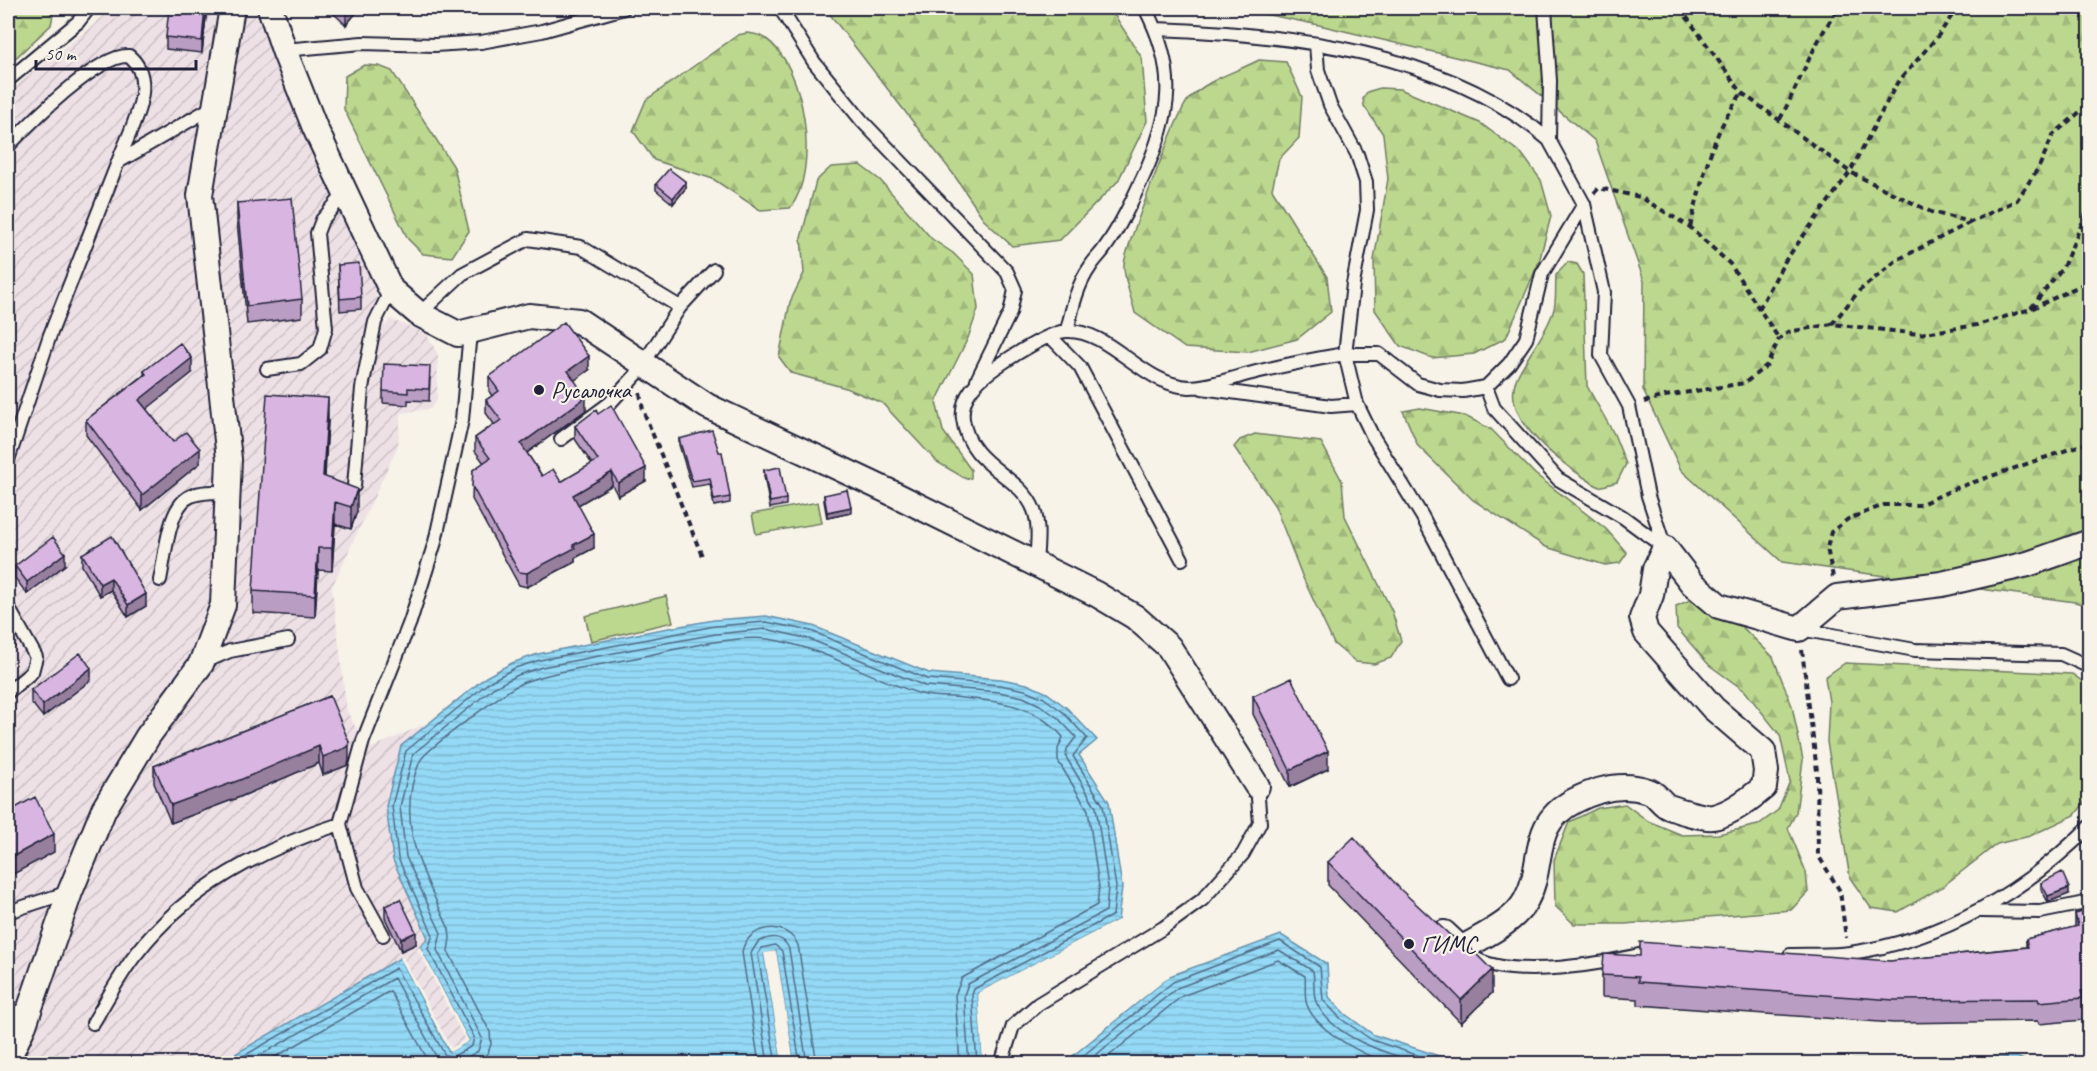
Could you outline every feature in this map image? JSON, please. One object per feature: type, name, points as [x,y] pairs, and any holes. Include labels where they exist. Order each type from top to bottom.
[{"type":"street","points":[[8,1059],[31,1004],[70,892],[105,809],[148,736],[201,664],[223,605],[228,492],[225,412],[200,195],[213,107],[232,8]]},
{"type":"street","points":[[270,8],[315,128],[391,290],[419,314],[458,334],[529,316],[579,321],[640,370],[707,406],[1036,564],[1135,617],[1169,646],[1257,786]]},
{"type":"street","points":[[1428,918],[1461,949],[1513,915],[1527,900],[1541,836],[1555,814],[1573,801],[1605,789],[1624,786],[1651,791],[1667,807],[1713,818],[1748,800],[1764,787],[1766,771],[1763,751],[1713,708],[1646,632],[1642,618],[1651,595],[1655,569],[1665,548],[1692,583],[1719,606],[1799,629],[1838,597],[1942,584],[2028,564],[2090,542]]},
{"type":"lane","points":[[8,80],[78,22],[89,8]]},
{"type":"lane","points":[[284,50],[362,43],[435,45],[481,42],[542,31],[624,8]]},
{"type":"lane","points":[[780,8],[814,62],[862,121],[1007,272],[1015,290],[1010,313],[969,393],[962,417],[970,442],[983,459],[1028,498],[1038,526],[1036,564]]},
{"type":"lane","points":[[1066,330],[1075,298],[1089,267],[1104,250],[1134,198],[1160,140],[1168,98],[1167,71],[1156,29],[1145,8]]},
{"type":"lane","points":[[1545,8],[1550,81],[1549,140]]},
{"type":"lane","points":[[1156,29],[1246,34],[1316,44],[1425,71],[1524,118],[1549,140],[1584,204],[1604,292],[1601,355],[1629,406],[1648,496],[1665,548]]},
{"type":"lane","points":[[1316,44],[1318,70],[1330,105],[1357,154],[1366,182],[1367,210],[1353,284],[1345,354],[1358,404],[1372,435],[1422,516],[1508,679]]},
{"type":"lane","points":[[8,146],[85,76],[110,58],[129,56],[139,64],[143,80],[143,94],[50,335],[8,460]]},
{"type":"lane","points":[[118,162],[213,107]]},
{"type":"lane","points":[[267,369],[301,364],[320,349],[326,328],[318,268],[317,233],[322,220],[346,192]]},
{"type":"lane","points":[[1189,387],[1345,354],[1379,354],[1418,384],[1440,390],[1463,391],[1486,387],[1509,364],[1526,339],[1542,274],[1584,204]]},
{"type":"lane","points":[[419,314],[462,274],[528,239],[581,247],[681,307]]},
{"type":"lane","points":[[561,439],[610,403],[640,370],[681,307],[714,270]]},
{"type":"lane","points":[[354,486],[362,388],[375,322],[391,290]]},
{"type":"lane","points":[[976,381],[1017,353],[1066,330],[1091,336],[1153,377],[1189,387],[1331,406],[1358,404]]},
{"type":"lane","points":[[383,935],[357,888],[340,825],[363,741],[410,622],[435,542],[462,420],[470,332]]},
{"type":"lane","points":[[1051,337],[1080,367],[1182,559]]},
{"type":"lane","points":[[1486,387],[1494,408],[1558,479],[1623,517],[1665,548]]},
{"type":"lane","points":[[160,580],[172,518],[178,505],[190,496],[228,492]]},
{"type":"lane","points":[[8,607],[36,657],[32,672],[8,692]]},
{"type":"lane","points":[[1799,629],[1915,650],[2061,654],[2090,667]]},
{"type":"lane","points":[[201,664],[230,651],[288,640]]},
{"type":"lane","points":[[1001,1064],[1013,1026],[1038,1004],[1163,928],[1202,900],[1243,854],[1260,823],[1257,786]]},
{"type":"lane","points":[[93,1023],[137,953],[183,905],[235,867],[292,839],[340,825]]},
{"type":"lane","points":[[1778,955],[1849,953],[1905,942],[1953,925],[1982,911],[2064,851],[2090,826]]},
{"type":"lane","points":[[8,912],[70,892]]},
{"type":"lane","points":[[1982,911],[2040,912],[2090,902]]},
{"type":"lane","points":[[1461,949],[1475,959],[1497,965],[1541,968],[1601,964],[1666,949]]},
{"type":"lane","points":[[8,1018],[31,1004]]},
{"type":"path","points":[[1680,8],[1742,93],[1850,172],[1931,212],[1971,222]]},
{"type":"path","points":[[1780,119],[1798,87],[1814,48],[1839,8]]},
{"type":"path","points":[[1759,309],[1785,261],[1850,172],[1897,83],[1938,36],[1957,8]]},
{"type":"path","points":[[1690,227],[1712,144],[1728,112],[1742,93]]},
{"type":"path","points":[[1832,324],[1859,291],[1897,260],[2017,200],[2039,167],[2053,135],[2090,103]]},
{"type":"path","points":[[1584,204],[1599,188],[1640,197],[1690,227],[1730,264],[1779,339]]},
{"type":"path","points":[[2031,309],[2063,267],[2090,205]]},
{"type":"path","points":[[1629,406],[1665,396],[1745,384],[1767,365],[1779,339],[1788,332],[1832,324],[1919,334],[1977,326],[2031,309],[2090,281]]},
{"type":"path","points":[[640,370],[643,410],[702,556]]},
{"type":"path","points":[[1838,597],[1827,548],[1831,532],[1848,519],[1884,505],[1919,505],[1954,489],[2090,441]]},
{"type":"path","points":[[1799,629],[1817,771],[1818,855],[1840,891],[1849,953]]},
{"type":"shaded area","points":[[114,8],[170,8],[166,49],[202,53],[207,8],[257,14],[335,205],[371,276],[385,326],[390,319],[426,333],[438,355],[437,400],[430,409],[401,413],[398,446],[332,587],[347,711],[363,741],[371,748],[436,719],[401,746],[386,806],[393,860],[428,938],[420,947],[469,1041],[450,1052],[400,959],[218,1063],[8,1064],[8,92]]},
{"type":"green space","points":[[44,8],[53,15],[51,25],[8,65],[8,9]]},
{"type":"green space","points":[[825,8],[1094,8],[1115,16],[1142,58],[1147,121],[1118,181],[1060,240],[1012,246],[985,221],[954,175]]},
{"type":"green space","points":[[1234,8],[2089,8],[2089,606],[2075,602],[1782,562],[1681,470],[1643,390],[1644,281],[1595,141],[1510,70],[1319,25]]},
{"type":"green space","points":[[747,33],[763,37],[779,52],[799,94],[804,120],[805,170],[799,191],[790,208],[760,210],[713,179],[654,160],[633,131],[646,100],[738,35]]},
{"type":"green space","points":[[1259,60],[1286,62],[1302,97],[1299,138],[1279,159],[1272,189],[1327,277],[1331,312],[1297,339],[1248,352],[1185,348],[1135,313],[1126,282],[1124,264],[1142,208],[1188,100],[1212,82]]},
{"type":"green space","points":[[364,65],[379,66],[392,71],[454,167],[469,231],[452,257],[423,254],[408,239],[344,109],[345,76]]},
{"type":"green space","points":[[1380,88],[1400,89],[1480,123],[1522,154],[1541,180],[1551,216],[1539,262],[1506,338],[1474,354],[1432,358],[1400,346],[1375,310],[1374,260],[1388,179],[1383,134],[1364,106],[1363,99],[1367,92]]},
{"type":"green space","points":[[860,165],[880,180],[932,239],[953,253],[974,274],[978,309],[968,338],[936,402],[943,431],[971,470],[971,478],[966,479],[937,462],[882,403],[846,388],[791,373],[779,357],[790,302],[804,273],[801,238],[816,181],[831,167]]},
{"type":"green space","points":[[1568,262],[1577,264],[1583,274],[1587,386],[1614,434],[1626,464],[1617,482],[1599,487],[1570,468],[1539,441],[1526,426],[1517,410],[1514,394],[1517,377],[1546,329],[1553,312],[1556,275]]},
{"type":"green space","points":[[1420,408],[1465,416],[1491,429],[1535,474],[1606,529],[1627,553],[1620,563],[1605,565],[1546,547],[1473,500],[1418,446],[1403,411]]},
{"type":"green space","points":[[1255,434],[1321,442],[1342,481],[1345,516],[1392,611],[1401,641],[1391,658],[1374,664],[1356,662],[1334,644],[1303,578],[1275,506],[1234,447],[1240,440]]},
{"type":"green space","points":[[818,502],[822,523],[756,534],[752,514]]},
{"type":"green space","points":[[666,596],[673,622],[591,641],[585,616]]},
{"type":"green space","points":[[1690,600],[1703,609],[1738,623],[1773,657],[1792,706],[1803,760],[1796,813],[1788,828],[1806,872],[1808,892],[1791,910],[1625,924],[1574,924],[1555,906],[1554,860],[1569,822],[1598,808],[1625,804],[1648,821],[1682,835],[1718,834],[1758,825],[1778,810],[1790,781],[1780,735],[1745,691],[1709,665],[1677,628],[1676,606]]},
{"type":"green space","points":[[1845,663],[2072,674],[2089,686],[2089,797],[2075,815],[2030,836],[1997,844],[1942,887],[1898,912],[1871,908],[1850,878],[1827,742],[1829,702],[1825,677]]},
{"type":"water","points":[[766,616],[813,626],[929,673],[1001,679],[1027,684],[1047,693],[1067,708],[1097,740],[1079,755],[1109,802],[1122,887],[1118,920],[978,993],[983,1063],[794,1063],[776,951],[764,954],[782,1063],[218,1064],[400,958],[449,1052],[469,1041],[420,947],[428,938],[393,860],[386,806],[401,746],[486,677],[512,663],[538,654],[652,631],[714,620]]},
{"type":"water","points":[[1281,935],[1327,964],[1329,997],[1345,1014],[1374,1035],[1461,1063],[1063,1064],[1170,976]]},
{"type":"water","points":[[2017,1057],[2030,1063],[1701,1063]]},
{"type":"water","points":[[1655,1059],[1701,1063],[1594,1063]]},
{"type":"pier","points":[[1118,920],[1120,923],[981,995],[986,1064],[983,1063],[978,993]]},
{"type":"pier","points":[[420,947],[469,1041],[450,1052],[400,958],[403,957],[451,1048],[465,1040],[418,949]]},
{"type":"pier","points":[[776,951],[794,1063],[791,1064],[774,954],[767,955],[785,1063],[782,1063],[764,953]]},
{"type":"pier","points":[[1168,974],[1170,976],[1060,1064],[1062,1061]]},
{"type":"building","points":[[169,8],[205,8],[202,41],[166,37]]},
{"type":"building","points":[[340,8],[350,8],[346,13]]},
{"type":"building","points":[[669,169],[686,182],[673,198],[656,184]]},
{"type":"building","points":[[292,198],[302,299],[247,306],[237,203]]},
{"type":"building","points":[[359,263],[361,297],[340,299],[338,265]]},
{"type":"building","points":[[564,322],[589,356],[568,371],[586,397],[521,444],[542,476],[553,469],[561,482],[598,460],[575,426],[596,410],[598,414],[611,405],[646,468],[618,483],[612,472],[573,495],[594,534],[573,545],[575,548],[527,573],[519,572],[472,486],[473,470],[490,458],[475,438],[501,420],[486,400],[499,391],[489,377]]},
{"type":"building","points":[[180,343],[192,358],[139,400],[173,442],[186,432],[200,449],[142,495],[86,420],[146,374],[144,371]]},
{"type":"building","points":[[384,364],[430,366],[429,389],[408,388],[408,393],[383,391]]},
{"type":"building","points":[[267,394],[328,398],[323,476],[357,489],[351,507],[335,502],[332,548],[318,548],[315,595],[253,591]]},
{"type":"building","points":[[712,430],[719,452],[722,452],[730,497],[714,500],[710,478],[692,481],[679,439]]},
{"type":"building","points":[[780,467],[786,499],[770,502],[764,470]]},
{"type":"building","points":[[847,490],[851,507],[827,512],[824,495]]},
{"type":"building","points":[[112,536],[146,594],[128,605],[111,578],[100,584],[82,554]]},
{"type":"building","points":[[53,537],[65,553],[27,582],[15,566]]},
{"type":"building","points":[[80,653],[91,668],[43,705],[31,690]]},
{"type":"building","points":[[1291,678],[1328,751],[1290,770],[1253,696]]},
{"type":"building","points":[[330,696],[349,742],[348,747],[323,757],[319,746],[240,780],[171,805],[154,766]]},
{"type":"building","points":[[35,797],[54,834],[8,859],[8,812]]},
{"type":"building","points":[[1354,837],[1401,890],[1451,936],[1462,940],[1492,970],[1461,1000],[1328,862]]},
{"type":"building","points":[[2062,872],[2069,888],[2048,896],[2041,883]]},
{"type":"building","points":[[400,899],[416,932],[401,939],[385,906]]},
{"type":"building","points":[[2090,910],[2090,989],[2081,991],[2083,998],[2039,1002],[2038,999],[1894,1000],[1638,982],[1638,977],[1602,975],[1604,954],[1640,956],[1640,942],[1890,961],[2028,947],[2026,939],[2078,926],[2075,914]]},
{"type":"place","name":"Русалочка","points":[[539,390]]},
{"type":"place","name":"ГИМС","points":[[1409,944]]}]
